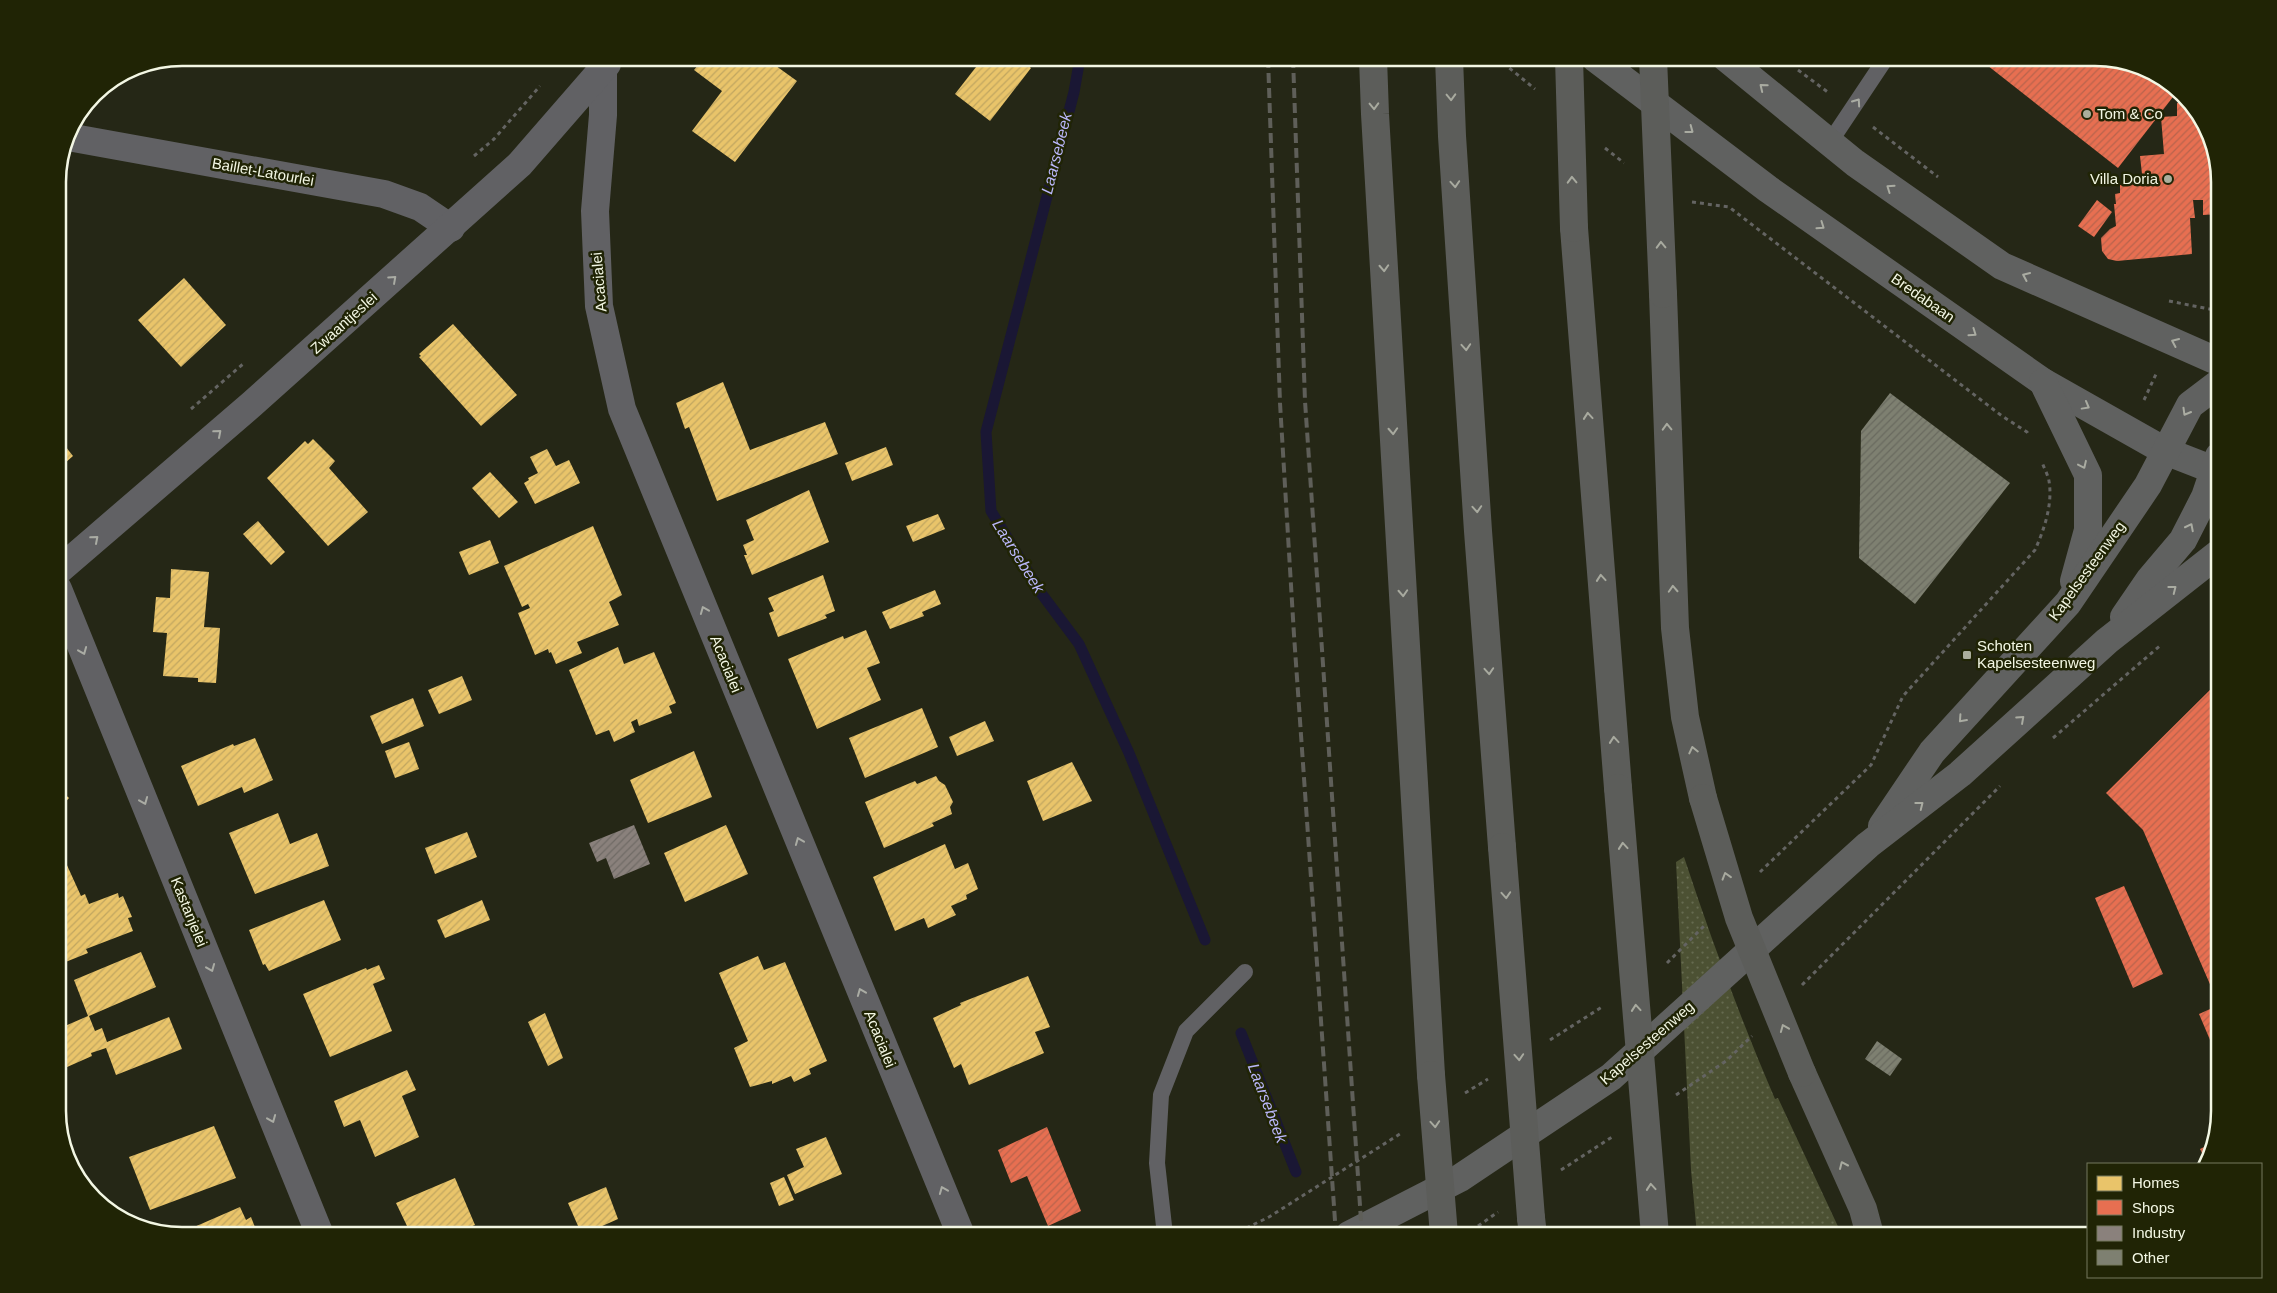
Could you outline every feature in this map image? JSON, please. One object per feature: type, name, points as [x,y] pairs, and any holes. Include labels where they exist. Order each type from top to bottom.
[{"type":"highway","points":[[1373,66],[1375,124],[1432,1075],[1443,1227]]},
{"type":"highway","points":[[1450,66],[1452,136],[1478,530],[1532,1227]]},
{"type":"highway","points":[[1569,66],[1574,228],[1654,1227]]},
{"type":"highway","points":[[1653,66],[1675,628],[1686,717],[1703,798],[1739,918],[1802,1073],[1863,1209],[1868,1227]]},
{"type":"highway","points":[[1863,1209],[1876,1227]]},
{"type":"main road","name":"Bredabaan","points":[[1606,66],[1768,189],[2043,382],[2165,450],[2211,464]]},
{"type":"main road","points":[[1736,66],[1855,163],[2002,266],[2211,358]]},
{"type":"main road","points":[[2043,382],[2088,475],[2088,530],[2068,603]]},
{"type":"main road","name":"Kapelsesteenweg","points":[[1868,846],[1932,752],[2068,603],[2148,486],[2190,405],[2211,389]]},
{"type":"main road","name":"Kapelsesteenweg","points":[[2107,641],[2150,580],[2183,540],[2211,484]]},
{"type":"main road","name":"Kapelsesteenweg","points":[[1366,1227],[1460,1178],[1611,1078],[1868,846],[1960,774],[2107,641],[2211,559]]},
{"type":"street","name":"Zwaantjeslei","points":[[66,563],[252,404],[451,228],[520,164],[606,66]]},
{"type":"street","name":"Acacialei","points":[[608,66],[595,211],[599,306],[622,409],[957,1227]]},
{"type":"street","points":[[1643,94],[1663,66]]},
{"type":"street","name":"Baillet-Latourlei","points":[[75,138],[384,194],[420,207],[451,228]]},
{"type":"street","name":"Kastanjelei","points":[[66,609],[316,1227]]},
{"type":"lane","points":[[1830,142],[1881,66]]},
{"type":"lane","points":[[1164,1227],[1156,1163],[1162,1095],[1186,1031],[1245,972]]},
{"type":"path","points":[[1507,66],[1542,94]]},
{"type":"path","points":[[1797,69],[1944,182]]},
{"type":"path","points":[[474,157],[494,139],[546,80]]},
{"type":"path","points":[[1601,144],[1630,168]]},
{"type":"path","points":[[1685,201],[1729,207],[2002,416],[2027,432],[2031,439]]},
{"type":"path","points":[[2167,300],[2211,310]]},
{"type":"path","points":[[184,415],[243,363]]},
{"type":"path","points":[[1756,875],[1871,765],[1903,696],[2035,550],[2045,527],[2049,481],[2038,453]]},
{"type":"path","points":[[2050,742],[2168,639]]},
{"type":"path","points":[[1796,991],[2006,781]]},
{"type":"path","points":[[1664,965],[1707,924]]},
{"type":"path","points":[[1547,1041],[1606,1004]]},
{"type":"path","points":[[1669,1100],[1726,1062],[1754,1033]]},
{"type":"path","points":[[1463,1095],[1496,1073]]},
{"type":"path","points":[[1250,1227],[1269,1217],[1404,1132]]},
{"type":"path","points":[[1553,1176],[1619,1132]]},
{"type":"path","points":[[1476,1227],[1504,1208]]},
{"type":"green space","points":[[1684,857],[1727,979],[1762,1069],[1775,1099],[1778,1098],[1838,1227],[1696,1227],[1691,1170],[1676,862]]},
{"type":"building: Homes","points":[[697,66],[776,66],[797,81],[735,162],[692,131],[722,91],[694,70]]},
{"type":"building: Homes","points":[[977,66],[1028,66],[1031,68],[990,121],[955,94]]},
{"type":"building: Homes","points":[[184,278],[226,325],[181,367],[138,320]]},
{"type":"building: Homes","points":[[453,324],[517,395],[481,426],[419,357],[421,356],[419,354]]},
{"type":"building: Homes","points":[[723,382],[750,450],[825,422],[838,454],[717,501],[689,427],[685,429],[676,403]]},
{"type":"building: Homes","points":[[313,439],[335,461],[329,468],[368,512],[328,546],[267,478],[305,441],[308,444]]},
{"type":"building: Homes","points":[[66,447],[73,456],[66,462]]},
{"type":"building: Homes","points":[[886,447],[893,465],[852,481],[845,463]]},
{"type":"building: Homes","points":[[547,449],[556,466],[569,460],[580,483],[535,504],[524,483],[529,480],[528,478],[538,473],[530,457]]},
{"type":"building: Homes","points":[[490,472],[518,502],[499,518],[472,488]]},
{"type":"building: Homes","points":[[809,490],[829,542],[752,575],[744,555],[747,555],[743,545],[754,540],[746,520]]},
{"type":"building: Homes","points":[[938,514],[945,529],[913,542],[906,526]]},
{"type":"building: Homes","points":[[258,521],[285,552],[271,565],[243,534]]},
{"type":"building: Homes","points":[[593,526],[622,595],[609,602],[619,625],[577,642],[582,653],[556,664],[548,649],[535,655],[518,613],[530,608],[528,604],[522,607],[504,566]]},
{"type":"building: Homes","points":[[490,540],[499,563],[469,575],[459,552]]},
{"type":"building: Homes","points":[[171,569],[209,572],[204,627],[220,628],[216,683],[198,682],[198,678],[163,676],[167,633],[153,632],[156,597],[170,598]]},
{"type":"building: Homes","points":[[823,575],[835,611],[825,615],[827,618],[778,637],[769,613],[774,611],[768,598]]},
{"type":"building: Homes","points":[[935,590],[941,604],[922,612],[924,616],[890,629],[882,612]]},
{"type":"building: Homes","points":[[866,630],[880,663],[867,668],[881,700],[817,729],[788,659],[843,636],[844,639]]},
{"type":"building: Homes","points":[[618,647],[624,664],[654,652],[676,703],[669,706],[672,713],[639,726],[637,719],[631,722],[635,732],[614,742],[609,730],[596,735],[569,670]]},
{"type":"building: Homes","points":[[462,676],[472,700],[439,714],[428,690]]},
{"type":"building: Homes","points":[[413,698],[424,726],[382,744],[370,716]]},
{"type":"building: Homes","points":[[922,708],[938,747],[865,778],[849,738]]},
{"type":"building: Homes","points":[[985,721],[994,741],[957,756],[949,737]]},
{"type":"building: Homes","points":[[255,738],[273,780],[244,793],[242,787],[198,806],[181,766],[233,744],[234,746]]},
{"type":"building: Homes","points":[[409,742],[419,769],[395,778],[385,751]]},
{"type":"building: Homes","points":[[694,751],[712,797],[648,823],[630,780]]},
{"type":"building: Homes","points":[[1072,762],[1092,801],[1043,821],[1027,781]]},
{"type":"building: Homes","points":[[936,776],[945,785],[953,802],[950,807],[952,814],[932,823],[934,826],[884,848],[865,802],[915,781],[917,784]]},
{"type":"building: Homes","points":[[278,813],[290,844],[317,833],[329,866],[255,894],[229,833]]},
{"type":"building: Homes","points":[[726,825],[748,874],[685,902],[664,853]]},
{"type":"building: Homes","points":[[467,832],[477,857],[435,874],[425,848]]},
{"type":"building: Homes","points":[[945,844],[955,869],[968,863],[978,889],[966,895],[967,899],[951,906],[956,915],[928,928],[924,918],[895,931],[873,877]]},
{"type":"building: Homes","points":[[66,863],[81,896],[85,894],[89,904],[118,893],[119,898],[123,896],[132,917],[128,918],[133,931],[86,949],[88,953],[66,962]]},
{"type":"building: Homes","points":[[324,900],[341,940],[269,971],[265,964],[263,965],[249,930]]},
{"type":"building: Homes","points":[[482,900],[490,920],[445,938],[437,920]]},
{"type":"building: Homes","points":[[141,952],[156,987],[89,1016],[95,1031],[102,1028],[107,1042],[169,1017],[182,1049],[116,1075],[106,1048],[91,1053],[92,1056],[66,1067],[66,1026],[88,1016],[74,980]]},
{"type":"building: Homes","points":[[758,956],[764,970],[785,962],[827,1061],[809,1069],[811,1074],[794,1082],[791,1076],[772,1084],[772,1081],[750,1087],[734,1048],[748,1041],[719,973]]},
{"type":"building: Homes","points":[[379,965],[385,979],[373,984],[392,1031],[330,1057],[303,994],[366,968],[367,970]]},
{"type":"building: Homes","points":[[1028,976],[1050,1027],[1035,1032],[1044,1053],[969,1085],[961,1064],[954,1068],[933,1018],[961,1005],[960,1003]]},
{"type":"building: Homes","points":[[545,1013],[563,1058],[548,1066],[528,1022]]},
{"type":"building: Homes","points":[[407,1070],[416,1090],[402,1096],[419,1137],[375,1157],[360,1120],[344,1127],[334,1101]]},
{"type":"building: Homes","points":[[214,1126],[236,1178],[150,1210],[129,1157]]},
{"type":"building: Homes","points":[[826,1137],[842,1174],[795,1194],[787,1175],[804,1167],[796,1149]]},
{"type":"building: Homes","points":[[784,1177],[794,1200],[779,1206],[770,1183]]},
{"type":"building: Homes","points":[[455,1178],[475,1225],[470,1227],[406,1227],[407,1226],[396,1203]]},
{"type":"building: Homes","points":[[606,1187],[618,1219],[600,1227],[578,1227],[568,1203]]},
{"type":"building: Homes","points":[[240,1207],[246,1220],[251,1217],[255,1227],[194,1227]]},
{"type":"building: Shops","points":[[1988,66],[2110,67],[2139,75],[2165,90],[2173,97],[2118,168]]},
{"type":"building: Shops","name":"Villa Doria","points":[[2177,103],[2180,103],[2195,124],[2202,138],[2209,160],[2211,175],[2211,214],[2203,215],[2203,200],[2193,200],[2195,218],[2190,218],[2192,254],[2117,261],[2108,259],[2102,251],[2101,238],[2116,226],[2115,194],[2120,193],[2120,185],[2137,184],[2136,174],[2142,174],[2140,156],[2164,154],[2161,117],[2177,116]]},
{"type":"building: Shops","points":[[2097,200],[2112,212],[2094,237],[2078,226]]},
{"type":"building: Shops","points":[[2211,689],[2211,987],[2143,830],[2106,793]]},
{"type":"building: Shops","points":[[2124,886],[2163,974],[2133,988],[2095,898]]},
{"type":"building: Shops","points":[[2211,1009],[2211,1042],[2199,1014]]},
{"type":"building: Shops","points":[[1047,1127],[1081,1211],[1048,1226],[1027,1176],[1011,1183],[998,1150]]},
{"type":"building: Industry","points":[[634,825],[650,864],[614,879],[606,858],[597,862],[589,843]]},
{"type":"building: Other","points":[[1890,393],[2010,483],[1915,604],[1859,558],[1861,431]]},
{"type":"building: Other","points":[[1877,1041],[1902,1059],[1890,1076],[1865,1059]]},
{"type":"waterway","name":"Laarsebeek","points":[[1079,66],[1074,92],[986,432],[991,511],[1041,593],[1079,644],[1129,753],[1205,940]]},
{"type":"waterway","name":"Laarsebeek","points":[[1241,1033],[1296,1172]]},
{"type":"railway","points":[[1268,66],[1280,403],[1294,635],[1335,1227]]},
{"type":"railway","points":[[1293,66],[1305,401],[1361,1227]]},
{"type":"place","name":"Tom & Co","points":[[2087,114]]},
{"type":"place","name":"Villa Doria","points":[[2168,179]]},
{"type":"place","name":"Schoten Kapelsesteenweg","points":[[1967,655]]}]
